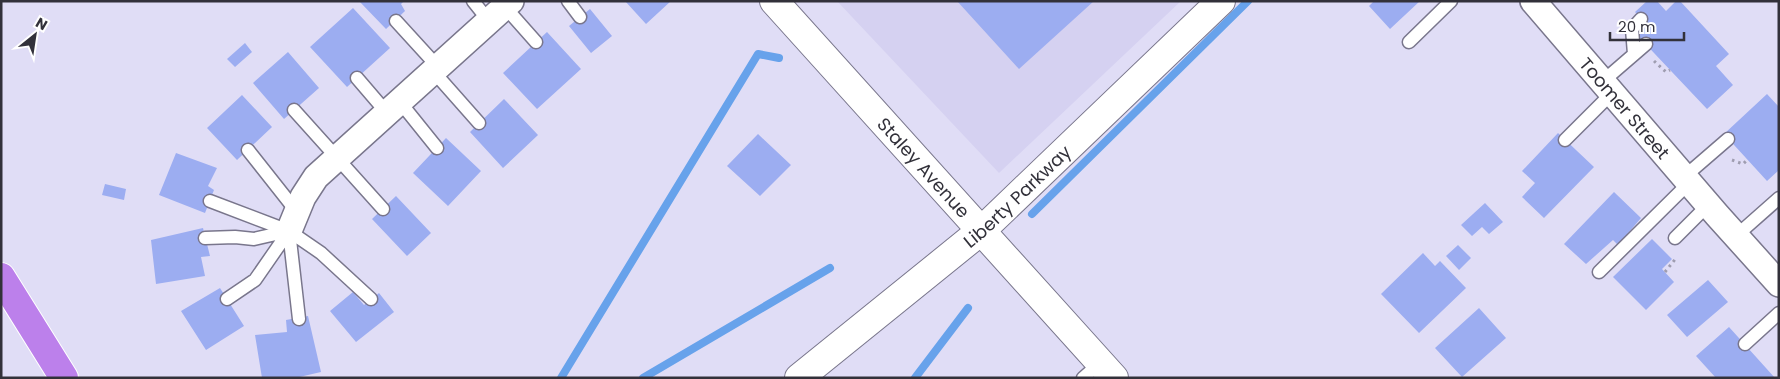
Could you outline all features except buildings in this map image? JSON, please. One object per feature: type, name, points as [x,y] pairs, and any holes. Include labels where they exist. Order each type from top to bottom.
[{"type":"highway","points":[[1,277],[64,378]]},
{"type":"street","name":"Staley Avenue","points":[[774,1],[982,230],[1099,373]]},
{"type":"street","name":"Liberty Parkway","points":[[799,378],[982,230],[1221,1]]},
{"type":"street","name":"Toomer Street","points":[[1533,1],[1712,210],[1779,284]]},
{"type":"street","points":[[293,221],[303,197],[316,177],[502,10]]},
{"type":"lane","points":[[473,1],[502,10],[536,42]]},
{"type":"lane","points":[[568,1],[580,17]]},
{"type":"lane","points":[[1409,42],[1451,1]]},
{"type":"lane","points":[[1634,54],[1632,29],[1642,19]]},
{"type":"lane","points":[[396,21],[479,124]]},
{"type":"lane","points":[[1565,140],[1634,54],[1646,44]]},
{"type":"lane","points":[[357,78],[393,107],[437,148]]},
{"type":"lane","points":[[294,110],[383,209]]},
{"type":"lane","points":[[1599,272],[1728,139]]},
{"type":"lane","points":[[248,150],[293,221],[321,252],[371,299]]},
{"type":"lane","points":[[1736,236],[1779,198]]},
{"type":"lane","points":[[210,201],[293,221]]},
{"type":"lane","points":[[1675,238],[1712,210]]},
{"type":"lane","points":[[205,238],[236,237],[254,239],[293,221]]},
{"type":"lane","points":[[227,299],[256,280],[293,221]]},
{"type":"lane","points":[[293,221],[299,318]]},
{"type":"lane","points":[[1744,344],[1779,313]]},
{"type":"shaded area","points":[[837,1],[1181,1],[999,173]]},
{"type":"waterway","points":[[1032,214],[1248,1]]},
{"type":"waterway","points":[[561,378],[758,54],[779,58]]},
{"type":"waterway","points":[[643,378],[830,268]]},
{"type":"waterway","points":[[915,378],[968,308]]}]
